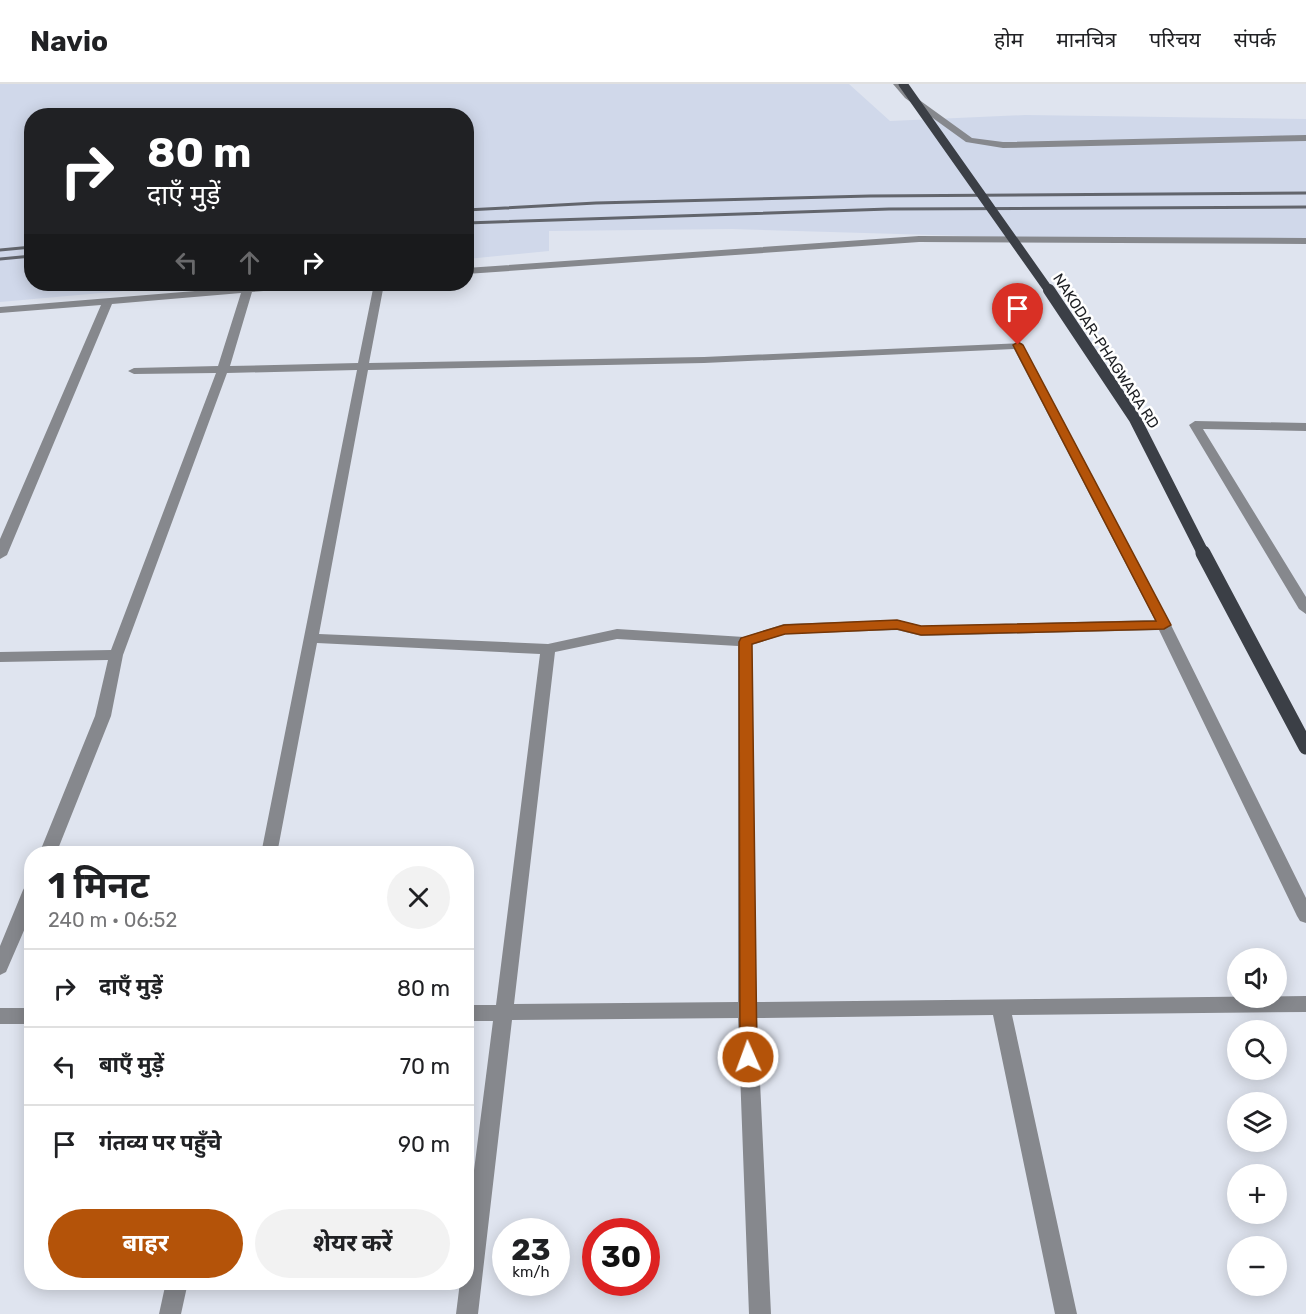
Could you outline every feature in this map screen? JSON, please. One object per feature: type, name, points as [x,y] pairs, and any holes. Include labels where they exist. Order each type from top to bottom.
[{"type":"main road","name":"NAKODAR-PHAGWARA RD","points":[[903,84],[1033,266],[1135,419],[1239,624],[1306,747]]},
{"type":"street","points":[[897,84],[908,96],[969,140],[992,144],[1306,138]]},
{"type":"street","points":[[474,270],[919,239],[1306,241]]},
{"type":"street","points":[[0,310],[225,291]]},
{"type":"street","points":[[50,846],[103,716],[116,655],[223,369],[247,291]]},
{"type":"street","points":[[271,846],[378,291]]},
{"type":"street","points":[[0,555],[108,301]]},
{"type":"street","points":[[134,371],[704,360],[1018,345],[1164,625],[1306,916]]},
{"type":"street","points":[[1306,427],[1195,425],[1306,609]]},
{"type":"street","points":[[311,638],[548,649],[617,634],[745,642],[784,629],[897,625],[921,631],[1164,625]]},
{"type":"street","points":[[745,642],[747,1010],[760,1314]]},
{"type":"street","points":[[474,1264],[548,649]]},
{"type":"street","points":[[0,657],[116,655]]},
{"type":"street","points":[[0,967],[24,909]]},
{"type":"street","points":[[474,1012],[1306,1004]]},
{"type":"street","points":[[1000,1008],[1066,1314]]},
{"type":"street","points":[[0,1016],[24,1016]]},
{"type":"street","points":[[170,1314],[175,1290]]},
{"type":"street","points":[[468,1314],[471,1290]]},
{"type":"shaded area","points":[[0,84],[849,84],[890,121],[1025,115],[1306,119],[1306,242],[1066,239],[732,229],[549,231],[549,251],[474,258],[474,108],[24,108],[24,291],[123,291],[0,302]]},
{"type":"railway","points":[[474,210],[596,203],[870,196],[1306,193]]},
{"type":"railway","points":[[474,223],[889,209],[1306,207]]},
{"type":"railway","points":[[0,250],[24,248]]},
{"type":"railway","points":[[0,259],[24,257]]},
{"type":"route","points":[[748,1057],[745,642],[784,629],[897,625],[921,631],[1164,625],[1018,345]]}]
